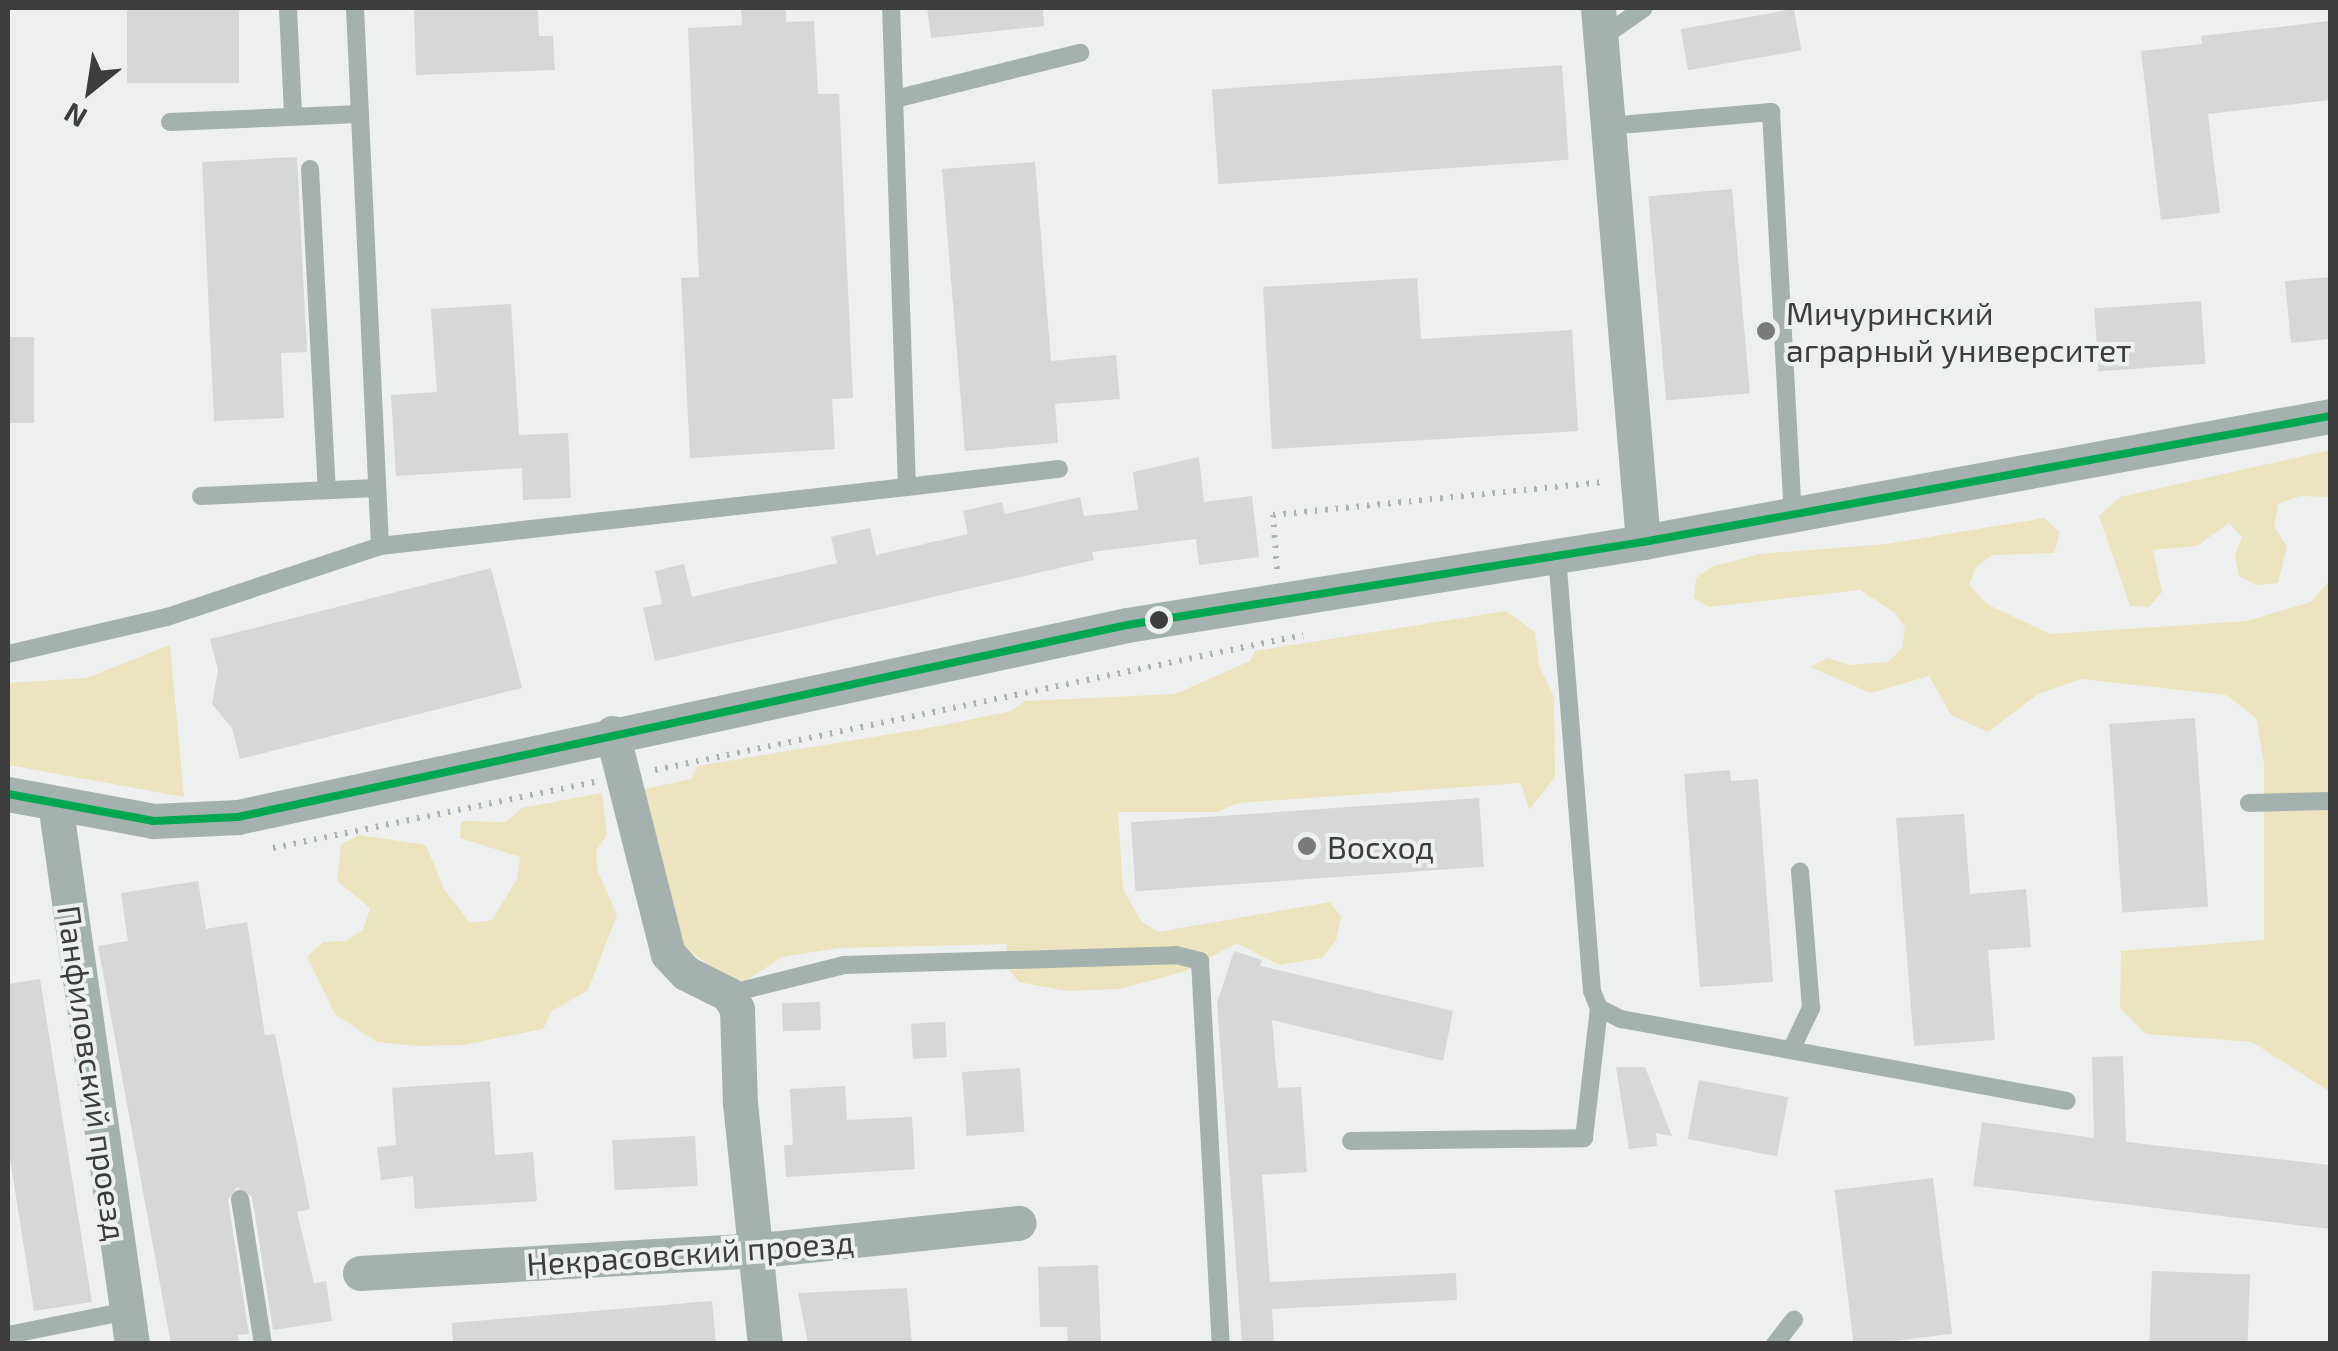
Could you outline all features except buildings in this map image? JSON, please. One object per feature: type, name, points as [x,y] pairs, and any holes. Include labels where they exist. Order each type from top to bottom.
[{"type":"street","points":[[1600,23],[1643,542]]},
{"type":"street","points":[[8,794],[153,822],[238,817],[612,733],[1127,625],[1643,542],[2330,416]]},
{"type":"street","points":[[612,733],[668,954],[686,973],[728,994],[741,1030],[740,1102],[760,1250],[765,1344]]},
{"type":"street","name":"Панфиловский проезд","points":[[55,804],[129,1327]]},
{"type":"street","name":"Некрасовский проезд","points":[[360,1273],[760,1250],[1019,1224]]},
{"type":"lane","points":[[288,8],[293,116]]},
{"type":"lane","points":[[356,8],[380,546]]},
{"type":"lane","points":[[891,8],[906,486]]},
{"type":"lane","points":[[1600,23],[1644,8]]},
{"type":"lane","points":[[895,99],[1080,54]]},
{"type":"lane","points":[[1608,126],[1770,112],[1793,515]]},
{"type":"lane","points":[[170,122],[360,114]]},
{"type":"lane","points":[[310,169],[327,490]]},
{"type":"lane","points":[[8,654],[167,617],[380,546],[1058,469]]},
{"type":"lane","points":[[201,496],[376,488]]},
{"type":"lane","points":[[1352,1142],[1584,1138],[1599,1008],[1592,991],[1558,556]]},
{"type":"lane","points":[[2248,802],[2330,801]]},
{"type":"lane","points":[[1791,1050],[1811,1008],[1800,871]]},
{"type":"lane","points":[[728,994],[844,966],[1176,954],[1200,961],[1221,1344]]},
{"type":"lane","points":[[1599,1008],[1621,1019],[2067,1101]]},
{"type":"lane","points":[[240,1198],[263,1344]]},
{"type":"lane","points":[[1775,1344],[1794,1320]]},
{"type":"lane","points":[[8,1335],[129,1327]]},
{"type":"path","points":[[1280,600],[1273,514],[1608,482],[1606,462]]},
{"type":"shaded area","points":[[2330,450],[2330,497],[2300,496],[2278,504],[2274,526],[2287,547],[2278,583],[2256,585],[2239,576],[2235,555],[2242,537],[2229,523],[2197,546],[2153,550],[2162,592],[2149,607],[2130,606],[2099,516],[2120,497]]},
{"type":"shaded area","points":[[2044,518],[2060,533],[2054,553],[1993,555],[1976,567],[1969,585],[1987,604],[2050,634],[2247,621],[2311,602],[2330,580],[2330,1092],[2252,1042],[2146,1034],[2120,1008],[2121,951],[2264,940],[2264,763],[2256,718],[2226,695],[2081,679],[2038,694],[1988,732],[1951,715],[1929,676],[1871,693],[1810,667],[1828,658],[1849,665],[1888,662],[1902,648],[1905,628],[1895,613],[1860,590],[1709,607],[1694,598],[1696,578],[1711,567],[1759,554],[1886,544]]},
{"type":"shaded area","points":[[1506,611],[1535,632],[1539,666],[1554,697],[1555,777],[1529,810],[1521,783],[1238,803],[1218,812],[1118,812],[1123,889],[1141,921],[1158,932],[1330,902],[1341,917],[1336,941],[1322,958],[1279,965],[1237,943],[1183,972],[1119,989],[1066,991],[1019,982],[1005,965],[1007,944],[839,948],[782,957],[738,986],[678,943],[644,789],[691,779],[697,766],[939,726],[1011,711],[1025,701],[1175,694],[1250,661],[1255,651]]},
{"type":"shaded area","points":[[170,645],[184,797],[8,765],[8,683],[86,678]]},
{"type":"shaded area","points":[[602,793],[607,835],[596,851],[598,872],[617,915],[588,990],[552,1011],[543,1029],[463,1045],[417,1046],[377,1042],[335,1014],[307,957],[323,942],[346,941],[363,930],[370,908],[337,881],[341,844],[359,835],[426,845],[444,889],[470,923],[492,920],[517,879],[520,857],[460,838],[461,821],[506,822],[522,808]]},
{"type":"transit line","points":[[8,794],[153,821],[238,817],[1127,625],[1643,542],[2330,416]]},
{"type":"place","name":"Мичуринский аграрный университет","points":[[1766,331]]},
{"type":"place","name":"Восход","points":[[1307,846]]}]
